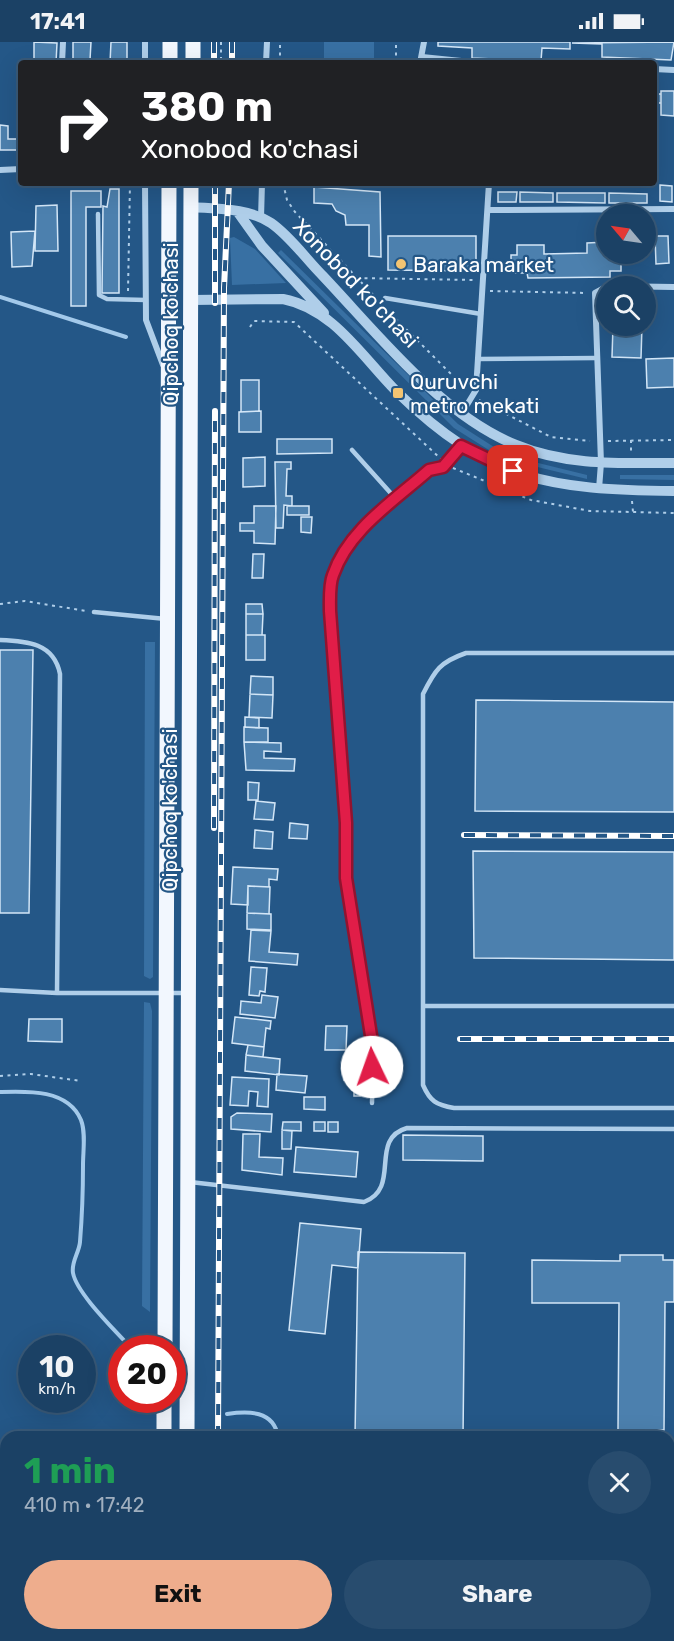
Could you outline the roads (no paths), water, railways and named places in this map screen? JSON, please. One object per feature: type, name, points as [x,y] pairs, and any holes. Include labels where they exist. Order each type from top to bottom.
[{"type":"main road","points":[[170,42],[170,60]]},
{"type":"main road","points":[[193,42],[193,60]]},
{"type":"main road","name":"Qipchoq ko'chasi","points":[[165,1335],[169,186]]},
{"type":"main road","name":"Qipchoq ko'chasi","points":[[187,1431],[191,186]]},
{"type":"main road","points":[[167,206],[191,207]]},
{"type":"main road","points":[[167,300],[191,300]]},
{"type":"main road","points":[[165,1323],[188,1323]]},
{"type":"main road","points":[[164,1413],[164,1431]]},
{"type":"street","points":[[62,60],[63,42]]},
{"type":"street","points":[[145,42],[145,60]]},
{"type":"street","points":[[266,60],[267,42]]},
{"type":"street","points":[[421,60],[424,42]]},
{"type":"street","points":[[657,69],[674,70]]},
{"type":"street","points":[[0,170],[18,169]]},
{"type":"street","points":[[145,186],[146,320],[167,375]]},
{"type":"street","points":[[261,218],[262,186]]},
{"type":"street","points":[[462,413],[476,390],[489,186]]},
{"type":"street","name":"Xonobod ko'chasi","points":[[191,207],[237,211],[261,218],[281,232],[403,361],[462,413],[492,434],[546,456],[601,463],[674,463]]},
{"type":"street","points":[[488,210],[674,210]]},
{"type":"street","points":[[237,211],[255,238],[331,320]]},
{"type":"street","points":[[656,287],[674,287]]},
{"type":"street","points":[[596,292],[596,358],[601,463],[599,490]]},
{"type":"street","name":"Xonobod ko'chasi","points":[[191,300],[283,299],[331,320],[398,393],[461,446],[527,477],[599,490],[674,490]]},
{"type":"lane","points":[[98,214],[99,295],[107,299],[146,300]]},
{"type":"lane","points":[[385,298],[481,314]]},
{"type":"lane","points":[[479,359],[596,358]]},
{"type":"lane","points":[[372,1103],[373,1048],[346,878],[346,823],[330,611],[332,577],[341,554],[356,534],[429,470],[443,467],[461,446]]},
{"type":"lane","points":[[352,450],[396,499]]},
{"type":"lane","points":[[94,612],[167,619]]},
{"type":"lane","points":[[0,640],[28,641],[41,646],[52,656],[60,674],[57,993]]},
{"type":"lane","points":[[674,653],[466,653],[448,659],[434,670],[423,694],[423,1085],[429,1098],[438,1105],[454,1108],[674,1108]]},
{"type":"lane","points":[[0,990],[57,993],[189,993]]},
{"type":"lane","points":[[423,1006],[674,1006]]},
{"type":"lane","points":[[189,1182],[364,1202],[376,1196],[383,1187],[388,1143],[398,1132],[407,1128],[674,1129]]},
{"type":"waterway","points":[[0,297],[126,337]]},
{"type":"waterway","points":[[0,1092],[34,1092],[57,1097],[67,1102],[81,1120],[84,1136],[82,1214],[80,1242],[73,1273],[76,1282],[89,1301],[119,1335]]},
{"type":"waterway","points":[[227,1414],[259,1414],[266,1417],[277,1431]]},
{"type":"railway","points":[[214,42],[214,60]]},
{"type":"railway","points":[[232,42],[232,60]]},
{"type":"railway","points":[[215,186],[215,303]]},
{"type":"railway","points":[[218,1431],[224,288],[229,186]]},
{"type":"railway","points":[[214,828],[215,411]]},
{"type":"railway","points":[[464,835],[674,836]]},
{"type":"railway","points":[[460,1039],[674,1039]]},
{"type":"place","name":"Baraka market","points":[[401,264]]},
{"type":"place","name":"Quruvchi metro mekati","points":[[398,393]]}]
